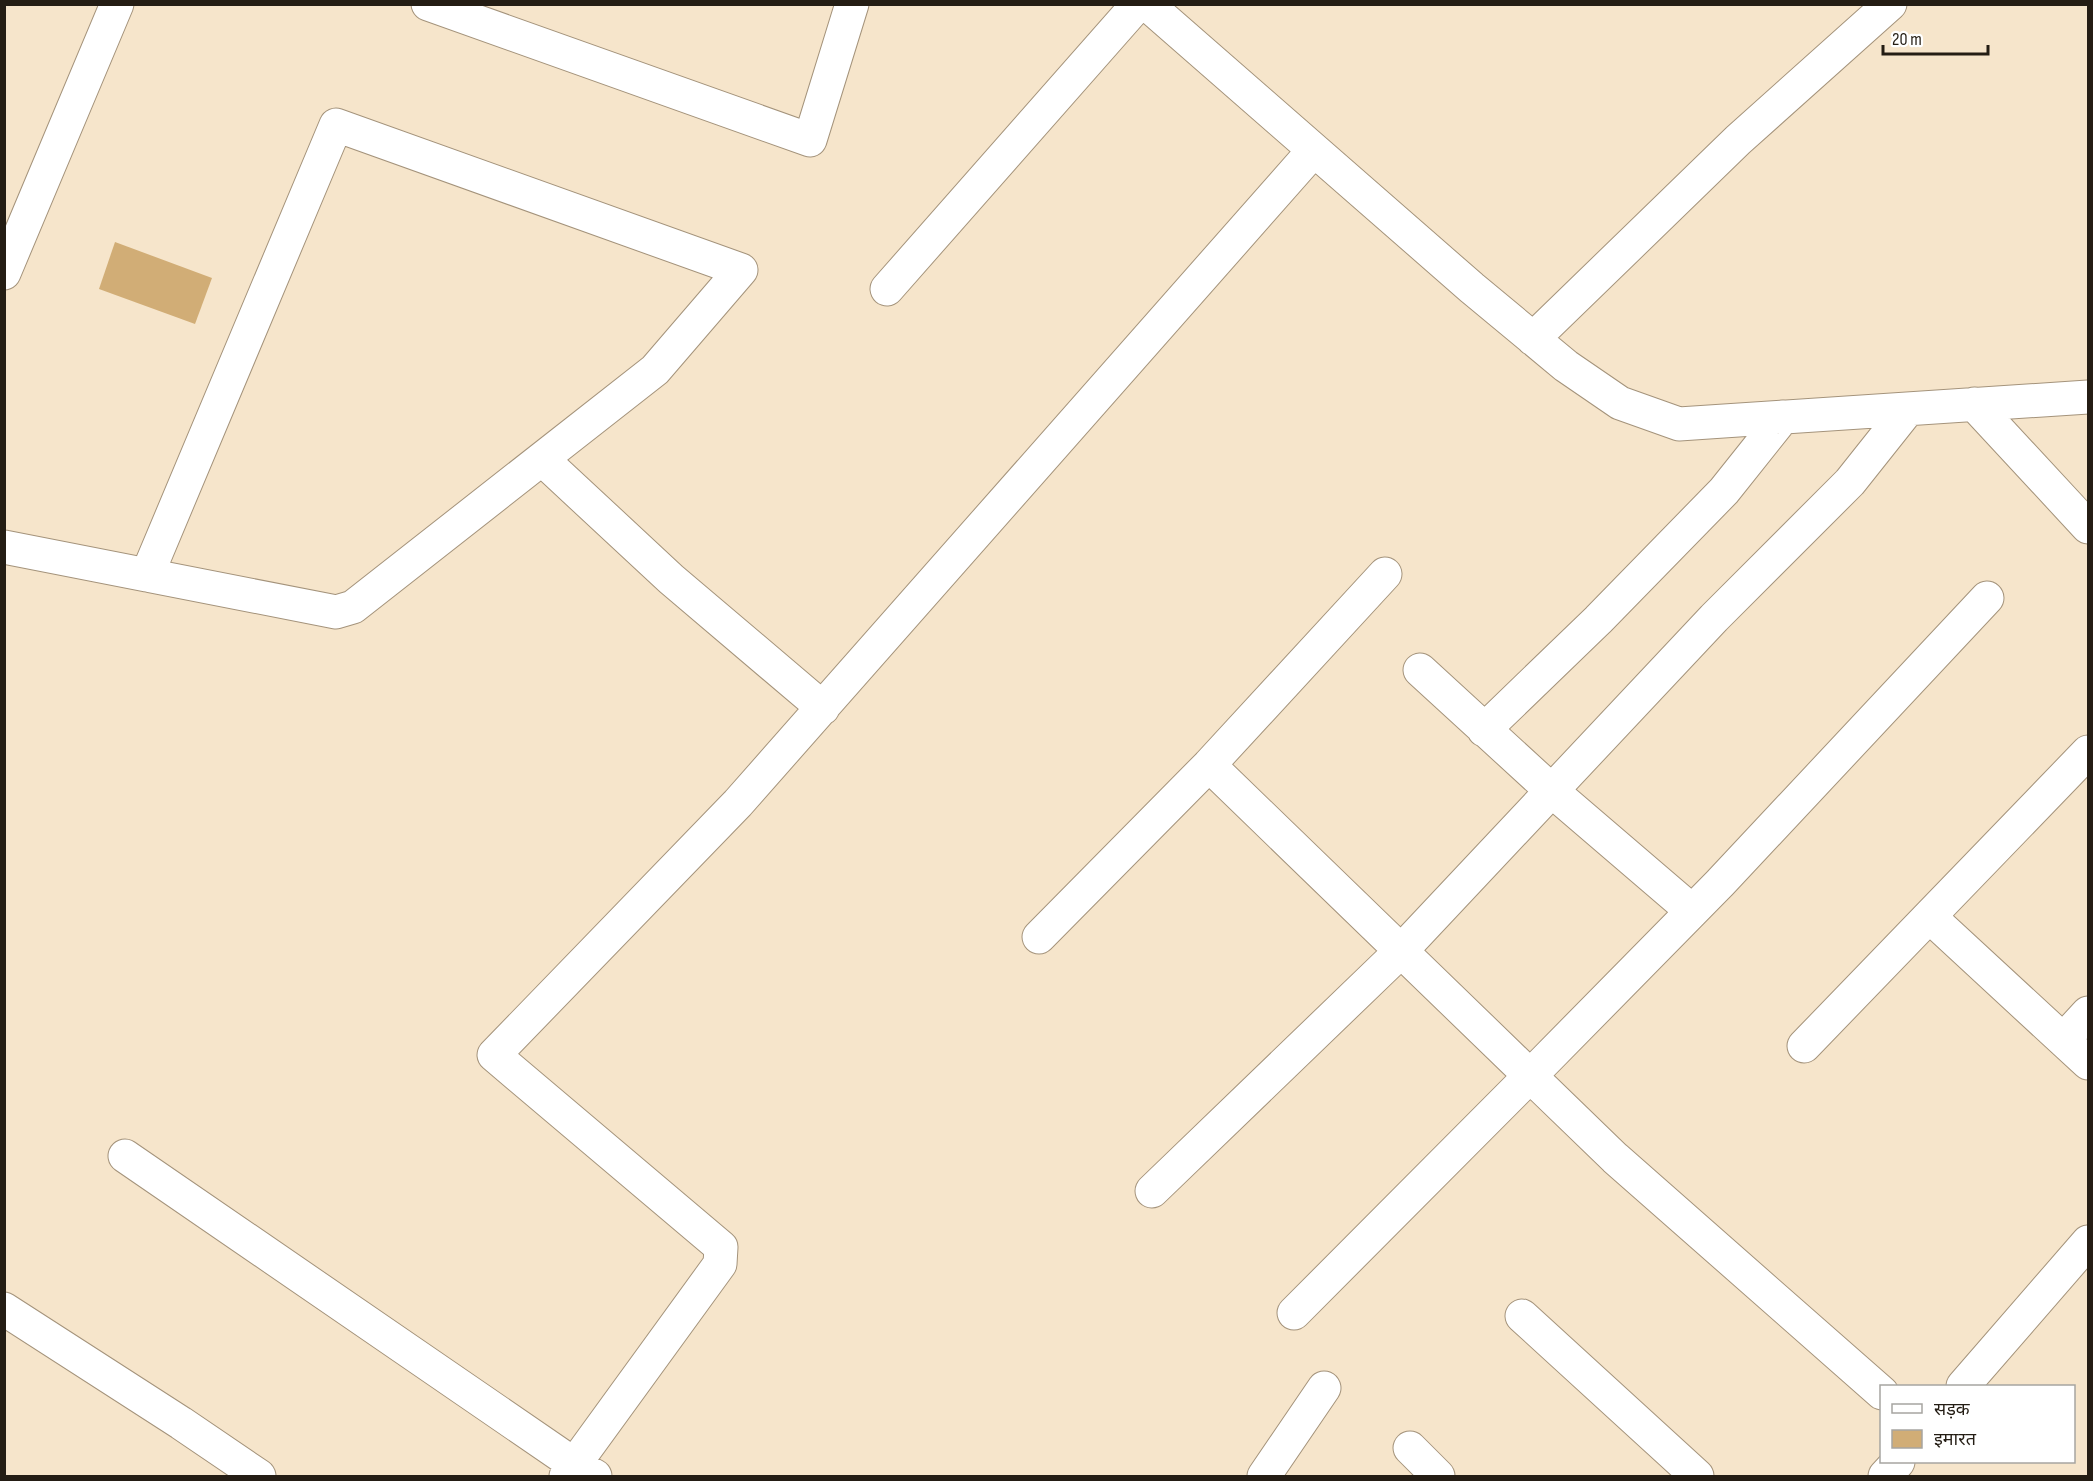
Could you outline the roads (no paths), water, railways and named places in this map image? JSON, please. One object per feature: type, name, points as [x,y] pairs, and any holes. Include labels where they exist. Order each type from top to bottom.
[{"type":"street","points":[[4,273],[117,4]]},
{"type":"street","points":[[428,4],[810,140],[852,4]]},
{"type":"street","points":[[887,289],[1138,4]]},
{"type":"street","points":[[1147,4],[1533,339],[1566,366],[1620,403],[1679,424],[2088,397]]},
{"type":"street","points":[[1533,339],[1738,140],[1890,4]]},
{"type":"street","points":[[4,547],[147,575],[336,612],[353,607],[655,369],[741,270],[336,125],[147,575]]},
{"type":"street","points":[[125,1156],[579,1473],[720,1264],[721,1247],[494,1055],[738,803],[1314,150]]},
{"type":"street","points":[[1974,404],[2088,527]]},
{"type":"street","points":[[1152,1191],[1401,951],[1714,618],[1850,482],[1908,409]]},
{"type":"street","points":[[1484,730],[1598,620],[1724,491],[1783,417]]},
{"type":"street","points":[[542,459],[671,579],[823,708]]},
{"type":"street","points":[[1039,937],[1209,765],[1385,574]]},
{"type":"street","points":[[1294,1313],[1692,911],[1987,598]]},
{"type":"street","points":[[1420,670],[1552,791],[1692,911]]},
{"type":"street","points":[[1804,1046],[2088,752]]},
{"type":"street","points":[[1209,765],[1616,1158],[1880,1392]]},
{"type":"street","points":[[1930,917],[2088,1063]]},
{"type":"street","points":[[2063,1040],[2088,1013]]},
{"type":"street","points":[[1964,1385],[2088,1242]]},
{"type":"street","points":[[4,1309],[259,1476]]},
{"type":"street","points":[[1522,1316],[1697,1476]]},
{"type":"street","points":[[1264,1476],[1324,1388]]},
{"type":"street","points":[[1410,1448],[1437,1476]]},
{"type":"street","points":[[1885,1476],[1896,1463]]}]
